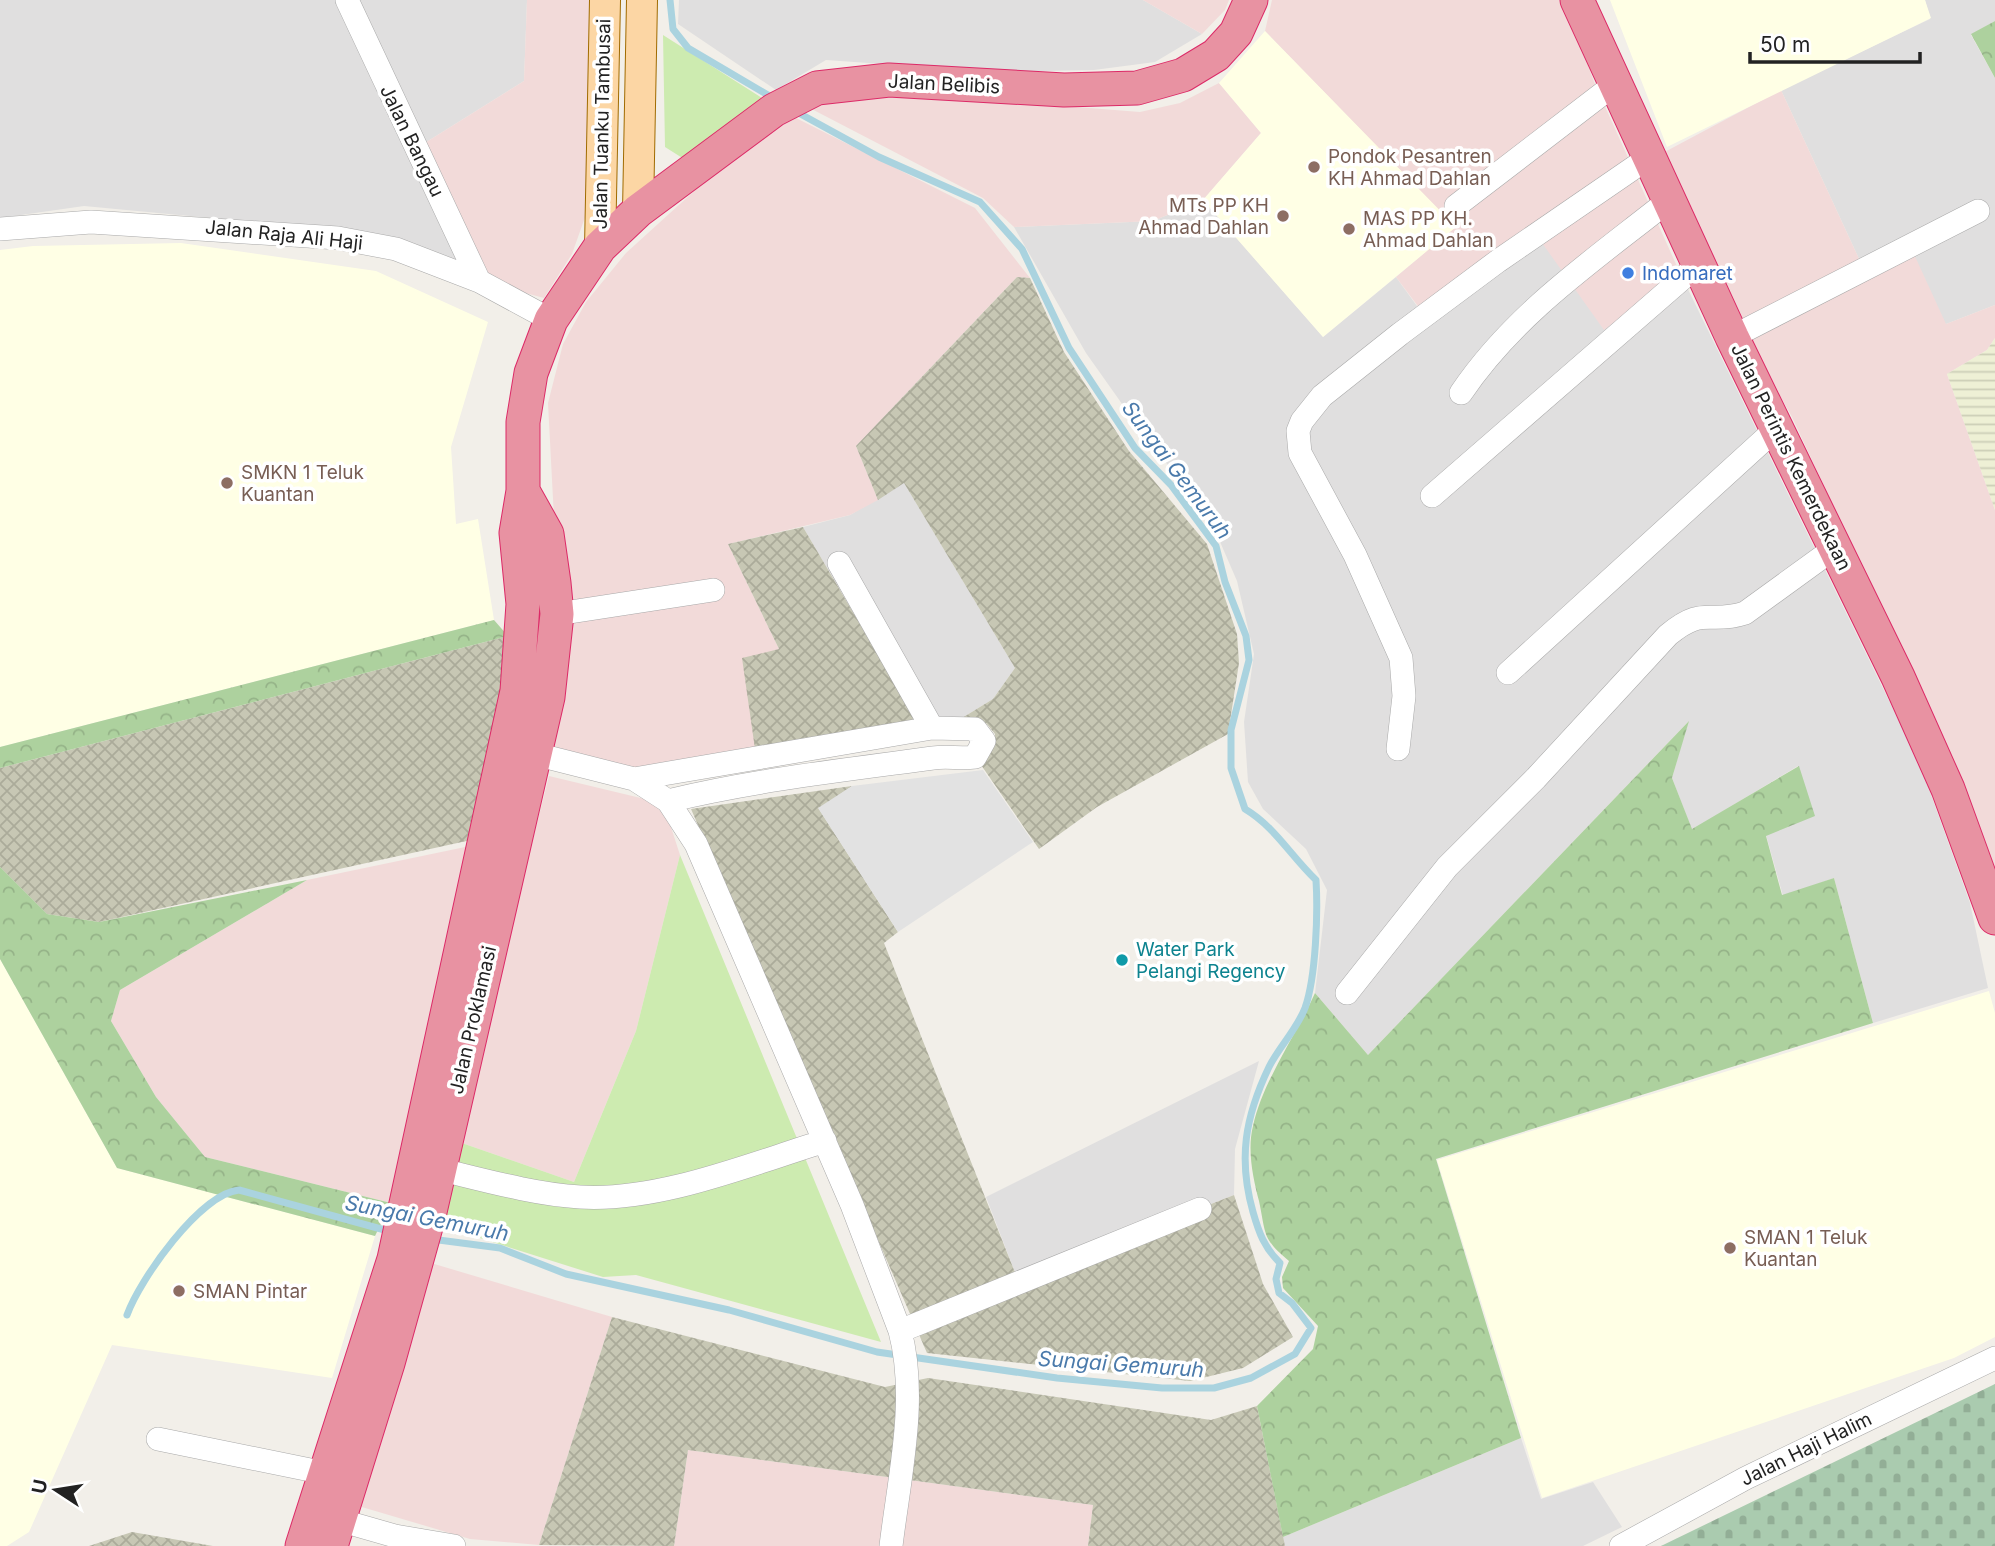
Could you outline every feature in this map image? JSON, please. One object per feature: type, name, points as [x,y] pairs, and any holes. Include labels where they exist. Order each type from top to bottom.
[{"type":"highway","name":"Jalan Belibis","points":[[638,211],[787,104],[817,88],[846,82],[889,79],[1064,90],[1137,88],[1183,75],[1216,55],[1236,33],[1251,0]]},
{"type":"highway","name":"Jalan Perintis Kemerdekaan","points":[[1577,0],[1668,201],[1836,547],[1948,789],[1995,918]]},
{"type":"highway","name":"Jalan Proklamasi","points":[[427,1166],[535,754],[533,694],[516,533],[523,491],[523,422],[529,385],[551,320],[600,247],[638,211]]},
{"type":"highway","name":"Jalan Proklamasi","points":[[335,1533],[375,1360],[417,1214],[533,694],[556,614],[547,534],[523,491]]},
{"type":"highway","name":"Jalan Proklamasi","points":[[302,1546],[325,1473],[375,1360]]},
{"type":"main road","name":"Jalan Tuanku Tambusai","points":[[600,247],[605,0]]},
{"type":"main road","name":"Jalan Tuanku Tambusai","points":[[638,211],[642,0]]},
{"type":"street","name":"Jalan Bangau","points":[[347,0],[479,281]]},
{"type":"street","points":[[1456,206],[1615,84]]},
{"type":"street","points":[[1398,749],[1404,696],[1401,658],[1355,555],[1300,453],[1298,431],[1302,421],[1322,396],[1400,334],[1497,261],[1648,158]]},
{"type":"street","points":[[1461,393],[1508,332],[1548,296],[1668,201]]},
{"type":"street","points":[[1732,337],[1978,211]]},
{"type":"street","name":"Jalan Raja Ali Haji","points":[[0,229],[91,222],[338,238],[396,249],[479,281],[551,320]]},
{"type":"street","points":[[1432,496],[1699,264]]},
{"type":"street","points":[[1508,673],[1778,427]]},
{"type":"street","points":[[1347,993],[1447,867],[1536,778],[1668,635],[1686,620],[1696,617],[1730,618],[1745,613],[1836,547]]},
{"type":"street","points":[[839,563],[932,728]]},
{"type":"street","points":[[556,614],[713,590]]},
{"type":"street","points":[[634,779],[932,728],[975,729],[982,736],[982,747],[975,757],[881,765],[714,790],[668,801]]},
{"type":"street","points":[[535,754],[634,779],[668,801],[696,844],[825,1141],[902,1339],[906,1407],[891,1546]]},
{"type":"street","points":[[427,1166],[580,1197],[625,1195],[663,1188],[825,1141]]},
{"type":"street","points":[[902,1339],[1200,1209]]},
{"type":"street","name":"Jalan Haji Halim","points":[[1621,1546],[1746,1478],[1995,1358]]},
{"type":"street","points":[[158,1440],[325,1473]]},
{"type":"street","points":[[335,1533],[395,1536],[454,1546]]},
{"type":"shaded area","points":[[0,0],[527,0],[524,81],[420,146],[485,272],[380,234],[84,206],[0,218]]},
{"type":"shaded area","points":[[527,0],[596,0],[595,189],[572,254],[544,298],[503,287],[485,272],[420,146],[524,81]]},
{"type":"shaded area","points":[[679,0],[1143,0],[1202,34],[1155,62],[1094,70],[996,72],[826,60],[776,90],[678,24]]},
{"type":"shaded area","points":[[1143,0],[1229,0],[1225,10],[1202,34]]},
{"type":"shaded area","points":[[1272,0],[1565,0],[1594,82],[1680,273],[1604,330],[1535,233],[1423,313],[1396,277],[1455,227],[1265,31]]},
{"type":"shaded area","points":[[1610,0],[1925,0],[1931,18],[1667,147]]},
{"type":"shaded area","points":[[1925,0],[1995,0],[1995,21],[1971,35],[1995,78],[1995,305],[1946,324],[1866,274],[1781,90],[1930,19]]},
{"type":"shaded area","name":"Pondok Pesantren KH Ahmad Dahlan","points":[[1265,31],[1456,227],[1323,337],[1203,200],[1261,133],[1219,83]]},
{"type":"shaded area","points":[[1219,83],[1261,133],[1203,200],[1153,221],[1014,227],[983,198],[802,104],[921,95],[1140,112],[1180,103]]},
{"type":"shaded area","points":[[1781,90],[1866,274],[1913,252],[1946,324],[1995,305],[1995,338],[1987,350],[1947,374],[1995,510],[1995,879],[1940,736],[1792,417],[1725,299],[1659,155]]},
{"type":"shaded area","points":[[792,116],[975,208],[1030,278],[1017,277],[856,446],[878,500],[850,515],[728,544],[779,649],[755,749],[638,769],[554,749],[567,636],[554,518],[548,403],[563,344],[586,302],[626,253],[735,154]]},
{"type":"shaded area","points":[[1203,200],[1323,337],[1396,277],[1422,313],[1535,233],[1680,273],[1920,764],[1970,903],[1988,988],[1873,1023],[1834,878],[1783,896],[1766,835],[1798,766],[1692,830],[1672,778],[1688,722],[1368,1055],[1315,993],[1327,890],[1306,849],[1263,809],[1248,782],[1244,722],[1254,654],[1237,581],[1208,514],[1149,442],[1086,353],[1014,227],[1153,221]]},
{"type":"shaded area","name":"SMKN 1 Teluk Kuantan","points":[[181,243],[376,271],[488,322],[451,447],[456,524],[478,519],[494,620],[0,747],[0,250],[33,246]]},
{"type":"shaded area","points":[[1017,277],[1030,278],[1064,352],[1129,451],[1207,544],[1237,634],[1239,663],[1228,734],[1097,807],[1039,849],[979,762],[995,745],[995,734],[986,723],[962,718],[993,699],[1015,668],[904,483],[878,500],[856,446]]},
{"type":"shaded area","points":[[1995,338],[1995,510],[1947,374],[1987,350]]},
{"type":"shaded area","points":[[904,483],[1015,668],[993,699],[962,718],[918,723],[803,527],[850,515]]},
{"type":"shaded area","points":[[803,527],[918,723],[755,749],[742,658],[779,649],[728,544]]},
{"type":"shaded area","points":[[508,636],[504,687],[471,840],[99,922],[47,914],[0,867],[0,768]]},
{"type":"shaded area","points":[[983,770],[1033,842],[898,932],[818,808],[852,786]]},
{"type":"shaded area","points":[[549,776],[649,800],[668,818],[680,855],[636,1031],[574,1182],[456,1141]]},
{"type":"shaded area","points":[[852,786],[819,809],[898,932],[884,943],[1018,1280],[1234,1195],[1263,1284],[1293,1337],[1243,1368],[1190,1381],[927,1353],[691,809]]},
{"type":"shaded area","points":[[470,846],[391,1203],[205,1157],[156,1097],[111,1021],[120,990],[307,880]]},
{"type":"shaded area","name":"SMAN Pintar","points":[[0,959],[117,1168],[375,1236],[332,1378],[112,1345],[29,1532],[7,1546],[0,1546]]},
{"type":"shaded area","name":"SMAN 1 Teluk Kuantan","points":[[1989,991],[1995,1013],[1995,1337],[1954,1358],[1542,1498],[1437,1160]]},
{"type":"shaded area","points":[[1259,1061],[1235,1149],[1234,1195],[1018,1280],[986,1197]]},
{"type":"shaded area","points":[[431,1263],[612,1317],[539,1545],[470,1539],[355,1505]]},
{"type":"shaded area","points":[[612,1317],[885,1387],[928,1378],[1211,1420],[1257,1406],[1285,1546],[1088,1546],[1093,1505],[688,1450],[674,1546],[539,1545]]},
{"type":"shaded area","points":[[1521,1438],[1541,1499],[1593,1482],[1622,1527],[1583,1546],[1285,1546],[1283,1537]]},
{"type":"shaded area","points":[[688,1450],[1093,1505],[1088,1546],[674,1546]]},
{"type":"shaded area","points":[[132,1532],[213,1546],[89,1546]]},
{"type":"green space","points":[[1995,21],[1995,78],[1971,34]]},
{"type":"green space","points":[[663,35],[765,100],[684,159],[665,147]]},
{"type":"green space","points":[[494,620],[508,636],[0,768],[0,747]]},
{"type":"green space","points":[[1689,721],[1672,778],[1692,829],[1799,766],[1815,816],[1766,836],[1782,895],[1834,878],[1873,1023],[1436,1159],[1521,1438],[1283,1537],[1257,1406],[1313,1349],[1318,1326],[1283,1288],[1282,1277],[1289,1261],[1266,1235],[1253,1173],[1253,1126],[1272,1075],[1315,993],[1368,1055]]},
{"type":"green space","points":[[680,855],[881,1342],[636,1275],[603,1277],[439,1225],[456,1141],[574,1182],[636,1031]]},
{"type":"green space","points":[[0,867],[47,914],[99,922],[307,880],[120,990],[111,1021],[156,1097],[205,1157],[391,1203],[375,1236],[117,1168],[0,959]]},
{"type":"green space","points":[[1995,1384],[1995,1546],[1661,1546]]},
{"type":"waterway","name":"Sungai Gemuruh","points":[[670,0],[673,29],[688,48],[773,98]]},
{"type":"waterway","name":"Sungai Gemuruh","points":[[431,1239],[500,1248],[566,1274],[729,1310],[877,1352],[1057,1378],[1162,1388],[1214,1388],[1251,1378],[1295,1354],[1311,1328],[1292,1303],[1279,1293],[1276,1279],[1280,1263],[1266,1245],[1253,1212],[1248,1193],[1245,1156],[1249,1121],[1261,1085],[1273,1060],[1302,1016],[1309,995],[1315,945],[1316,880],[1274,833],[1245,809],[1231,768],[1231,730],[1249,660],[1246,636],[1225,582],[1216,546],[1171,485],[1135,448],[1069,348],[1022,249],[980,202],[879,157],[795,111]]},
{"type":"waterway","name":"Sungai Gemuruh","points":[[127,1315],[144,1281],[173,1240],[207,1206],[224,1195],[239,1190],[392,1232]]},
{"type":"place","name":"Pondok Pesantren KH Ahmad Dahlan","points":[[1314,167]]},
{"type":"place","name":"MTs PP KH Ahmad Dahlan","points":[[1283,216]]},
{"type":"place","name":"MAS PP KH. Ahmad Dahlan","points":[[1349,229]]},
{"type":"place","name":"Indomaret","points":[[1628,273]]},
{"type":"place","name":"SMKN 1 Teluk Kuantan","points":[[227,483]]},
{"type":"place","name":"Water Park Pelangi Regency","points":[[1122,960]]},
{"type":"place","name":"SMAN 1 Teluk Kuantan","points":[[1730,1248]]},
{"type":"place","name":"SMAN Pintar","points":[[179,1291]]}]
